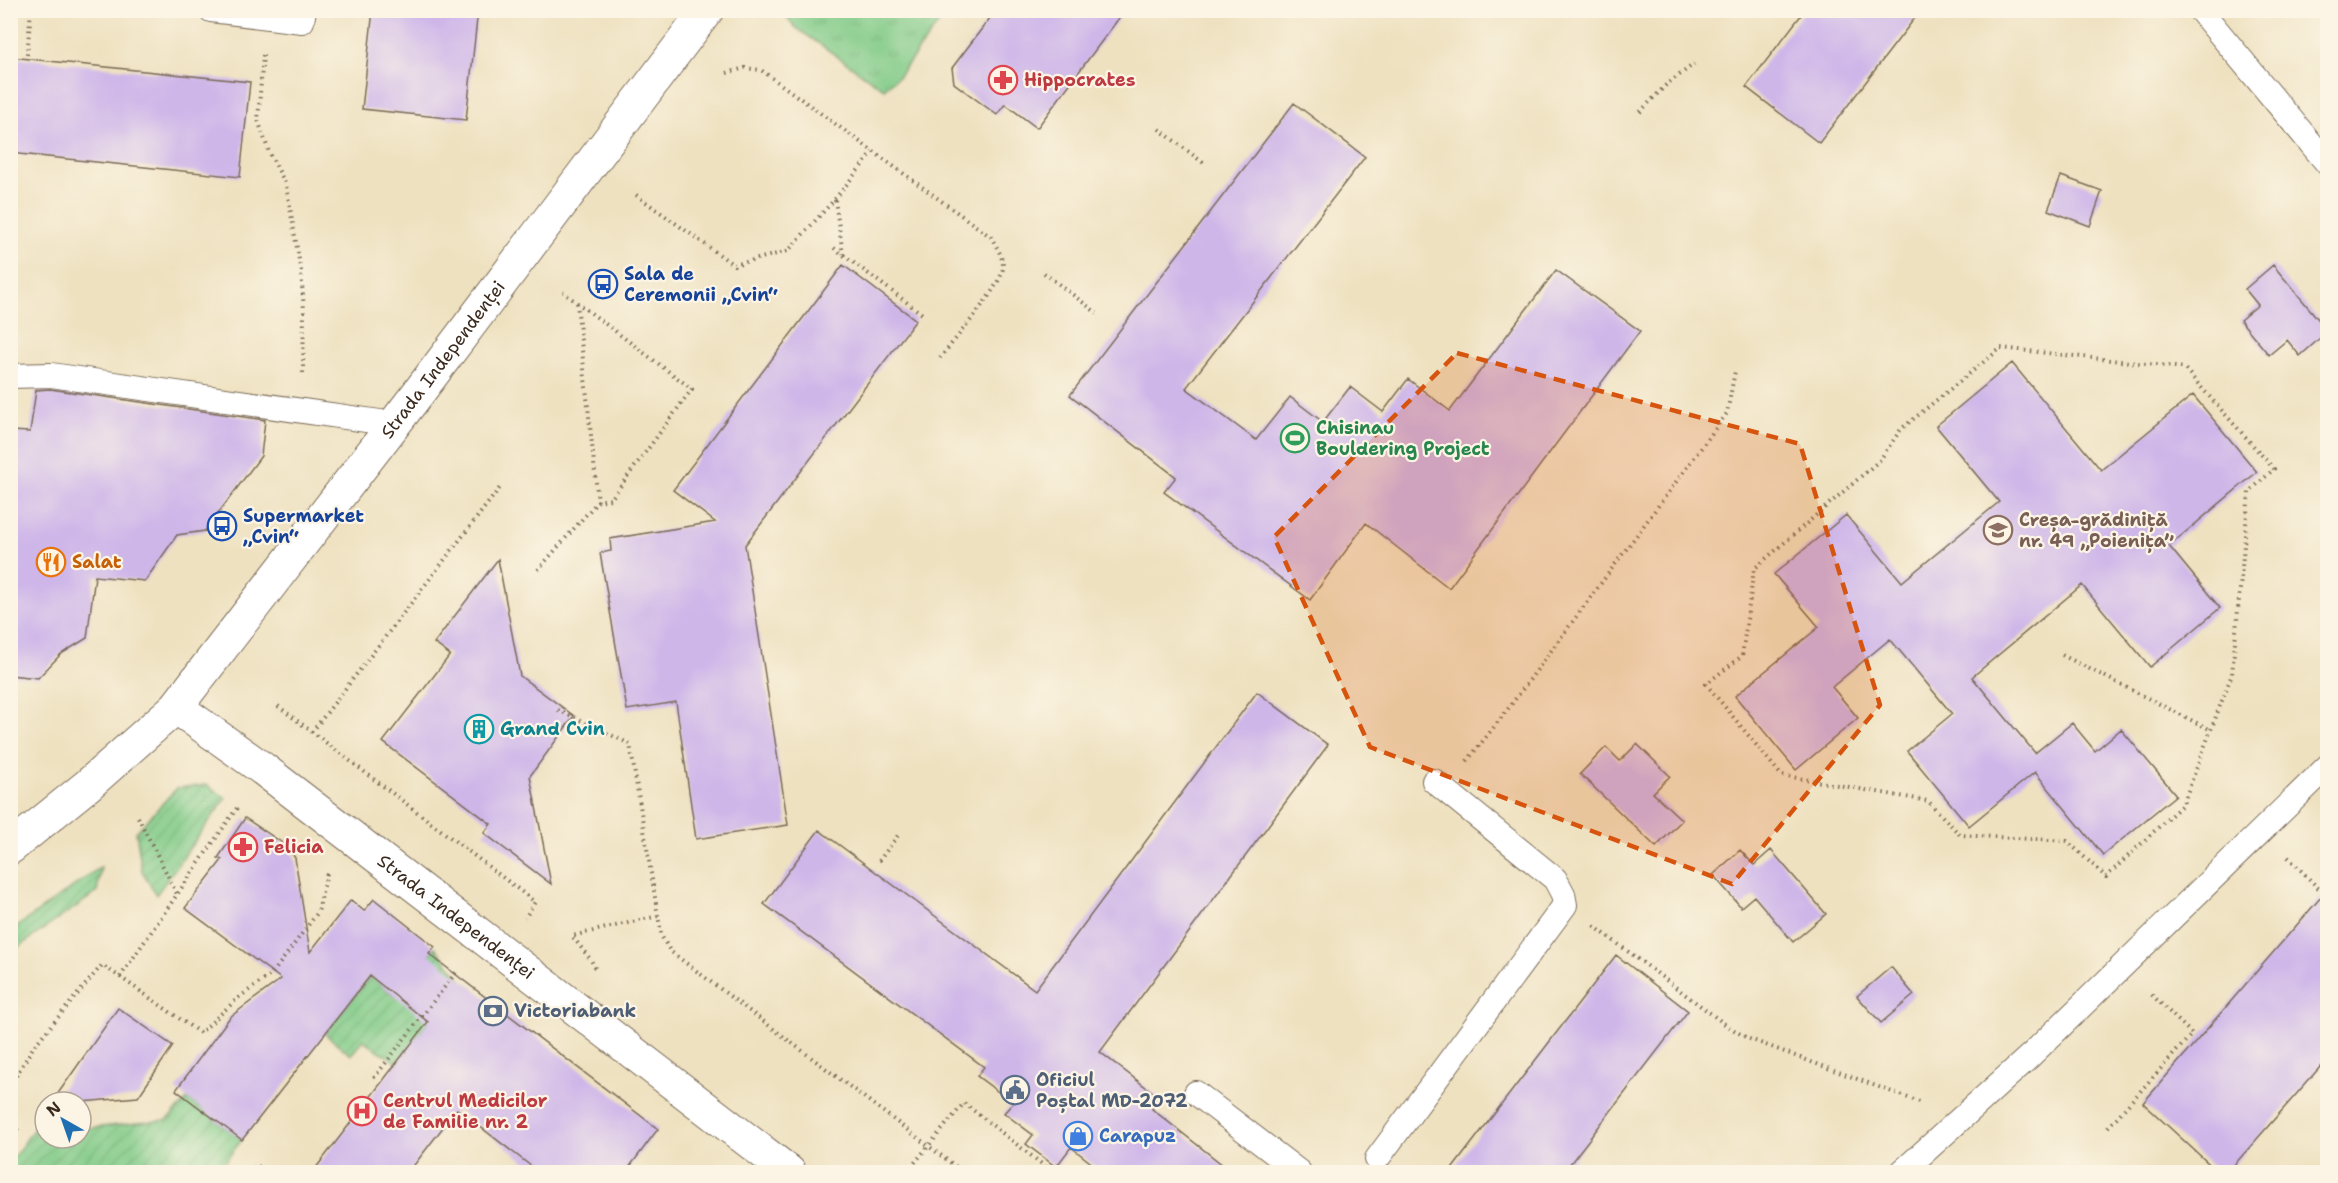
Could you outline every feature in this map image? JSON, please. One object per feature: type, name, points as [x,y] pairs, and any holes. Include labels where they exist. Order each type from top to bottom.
[{"type":"main road","name":"Strada Independenței","points":[[10,848],[88,785],[176,707],[394,424],[707,10]]},
{"type":"main road","name":"Strada Independenței","points":[[176,707],[263,769],[789,1173]]},
{"type":"lane","points":[[211,10],[302,21],[304,10]]},
{"type":"lane","points":[[2200,10],[2328,164]]},
{"type":"lane","points":[[10,376],[51,375],[394,424]]},
{"type":"lane","points":[[1902,1173],[2123,965],[2328,766]]},
{"type":"lane","points":[[1377,1159],[1565,905],[1563,894],[1555,879],[1439,785]]},
{"type":"lane","points":[[1196,1093],[1299,1173]]},
{"type":"path","points":[[27,55],[31,10]]},
{"type":"path","points":[[265,17],[258,120],[269,152],[286,185],[301,271],[304,310],[303,377],[299,410]]},
{"type":"path","points":[[1640,112],[1666,84],[1694,64]]},
{"type":"path","points":[[727,74],[745,68],[761,70],[991,237],[999,252],[1003,268],[997,285],[940,358]]},
{"type":"path","points":[[1159,129],[1206,165]]},
{"type":"path","points":[[636,195],[734,265],[788,251],[873,152]]},
{"type":"path","points":[[834,200],[843,254]]},
{"type":"path","points":[[834,248],[925,316]]},
{"type":"path","points":[[1044,273],[1097,313]]},
{"type":"path","points":[[538,570],[598,501],[611,500],[692,389],[562,292]]},
{"type":"path","points":[[578,303],[598,501]]},
{"type":"path","points":[[2001,348],[2184,368],[2274,469],[2248,492],[2232,674],[2211,730],[2183,804],[2106,877],[2067,841],[1960,835],[1928,801],[1781,776],[1706,684],[1742,656],[1754,569],[1881,460],[1900,429],[2001,348]]},
{"type":"path","points":[[1439,785],[1505,712],[1727,413],[1735,371]]},
{"type":"path","points":[[312,732],[502,485]]},
{"type":"path","points":[[2062,655],[2211,730]]},
{"type":"path","points":[[278,706],[535,902],[524,919],[517,922]]},
{"type":"path","points":[[558,710],[630,744],[662,938],[670,951],[963,1173]]},
{"type":"path","points":[[120,977],[263,769]]},
{"type":"path","points":[[138,817],[178,894]]},
{"type":"path","points":[[879,861],[899,834]]},
{"type":"path","points":[[10,1086],[34,1046],[102,965],[200,1033],[238,998],[272,974],[318,912],[330,864]]},
{"type":"path","points":[[1565,905],[1726,1025],[1747,1038],[1962,1118]]},
{"type":"path","points":[[572,936],[658,916]]},
{"type":"path","points":[[2108,1127],[2192,1034],[2123,965]]},
{"type":"path","points":[[374,1078],[449,981]]},
{"type":"path","points":[[907,1173],[964,1103],[1052,1173]]},
{"type":"path","points":[[10,1120],[18,1131],[10,1141]]},
{"type":"path","points":[[229,1173],[263,1166]]},
{"type":"highlighted area","points":[[1457,353],[1800,444],[1880,705],[1732,884],[1370,747],[1274,537]]},
{"type":"green space","points":[[785,11],[948,11],[898,77],[884,89],[795,27],[786,16]]},
{"type":"green space","points":[[207,785],[226,798],[156,895],[142,871],[136,832],[177,788]]},
{"type":"green space","points":[[101,867],[97,892],[11,952],[11,931]]},
{"type":"green space","points":[[435,947],[461,979],[397,1063],[363,1040],[351,1055],[325,1034],[370,976],[396,997]]},
{"type":"green space","points":[[188,1099],[242,1140],[217,1172],[11,1172],[11,1161],[33,1130],[33,1150],[93,1150],[93,1128],[167,1120]]},
{"type":"building","points":[[373,10],[478,10],[466,120],[362,109]]},
{"type":"building","points":[[996,10],[1125,10],[1037,128],[1005,104],[997,115],[954,83],[952,68]]},
{"type":"building","points":[[1805,10],[1921,10],[1819,143],[1746,87]]},
{"type":"building","points":[[10,57],[250,82],[240,177],[10,153]]},
{"type":"building","points":[[1294,103],[1365,157],[1186,388],[1256,440],[1290,397],[1323,422],[1350,387],[1383,412],[1408,379],[1450,411],[1556,270],[1640,331],[1449,588],[1366,523],[1310,600],[1164,492],[1176,477],[1070,395]]},
{"type":"building","points":[[2061,176],[2102,191],[2090,226],[2048,210]]},
{"type":"building","points":[[843,265],[916,320],[745,545],[788,825],[696,839],[676,702],[627,710],[600,553],[611,551],[610,539],[715,522],[673,490]]},
{"type":"building","points":[[2273,265],[2328,331],[2300,356],[2287,340],[2269,355],[2240,320],[2258,305],[2245,289]]},
{"type":"building","points":[[2012,363],[2101,470],[2193,395],[2257,472],[2169,546],[2220,608],[2150,667],[2082,585],[1972,677],[2035,753],[2072,723],[2095,751],[2121,729],[2176,795],[2103,855],[2035,772],[1969,826],[1907,751],[1952,714],[1890,639],[1832,687],[1858,718],[1796,770],[1735,696],[1819,627],[1774,574],[1846,515],[1902,582],[1999,502],[1936,426]]},
{"type":"building","points":[[50,389],[265,420],[261,456],[205,531],[177,535],[145,581],[95,576],[87,638],[61,654],[38,678],[10,675],[10,431],[30,432],[36,390]]},
{"type":"building","name":"Grand Cvin","points":[[498,559],[520,676],[574,716],[530,776],[551,884],[484,833],[491,824],[383,742],[450,655],[434,643]]},
{"type":"building","points":[[1257,692],[1328,745],[1100,1052],[1160,1098],[1152,1109],[1233,1173],[1104,1173],[1071,1147],[1056,1167],[1026,1144],[1033,1135],[1004,1113],[1013,1103],[977,1076],[984,1067],[764,904],[819,830],[1035,990]]},
{"type":"building","points":[[1637,744],[1670,776],[1653,793],[1682,820],[1656,847],[1580,774],[1606,747],[1620,761]]},
{"type":"building","points":[[245,818],[287,846],[295,858],[310,952],[351,900],[364,911],[374,899],[435,947],[429,954],[658,1129],[625,1173],[540,1173],[457,1109],[408,1173],[312,1173],[428,1022],[370,976],[242,1140],[176,1090],[230,1017],[281,979],[185,908],[222,860],[218,858]]},
{"type":"building","points":[[1740,850],[1754,865],[1771,850],[1826,914],[1793,942],[1754,896],[1741,907],[1713,875]]},
{"type":"building","points":[[2328,889],[2328,1058],[2227,1173],[2219,1173],[2143,1103]]},
{"type":"building","points":[[1616,955],[1688,1011],[1563,1173],[1449,1173]]},
{"type":"building","points":[[1891,967],[1914,995],[1881,1023],[1857,996]]},
{"type":"building","points":[[118,1008],[173,1046],[138,1097],[93,1101],[93,1090],[60,1090]]},
{"type":"place","name":"Hippocrates","points":[[1003,80]]},
{"type":"place","name":"Sala de Ceremonii „Cvin“","points":[[603,284]]},
{"type":"place","name":"Chisinau Bouldering Project","points":[[1295,438]]},
{"type":"place","name":"Supermarket „Cvin“","points":[[222,526]]},
{"type":"place","name":"Creșa-grădiniță nr. 49 „Poienița”","points":[[1998,530]]},
{"type":"place","name":"Salat","points":[[51,562]]},
{"type":"place","name":"Grand Cvin","points":[[479,729]]},
{"type":"place","name":"Felicia","points":[[243,847]]},
{"type":"place","name":"Victoriabank","points":[[493,1011]]},
{"type":"place","name":"Oficiul Poștal MD-2072","points":[[1015,1090]]},
{"type":"place","name":"Centrul Medicilor de Familie nr. 2","points":[[362,1111]]},
{"type":"place","name":"Carapuz","points":[[1078,1136]]}]
